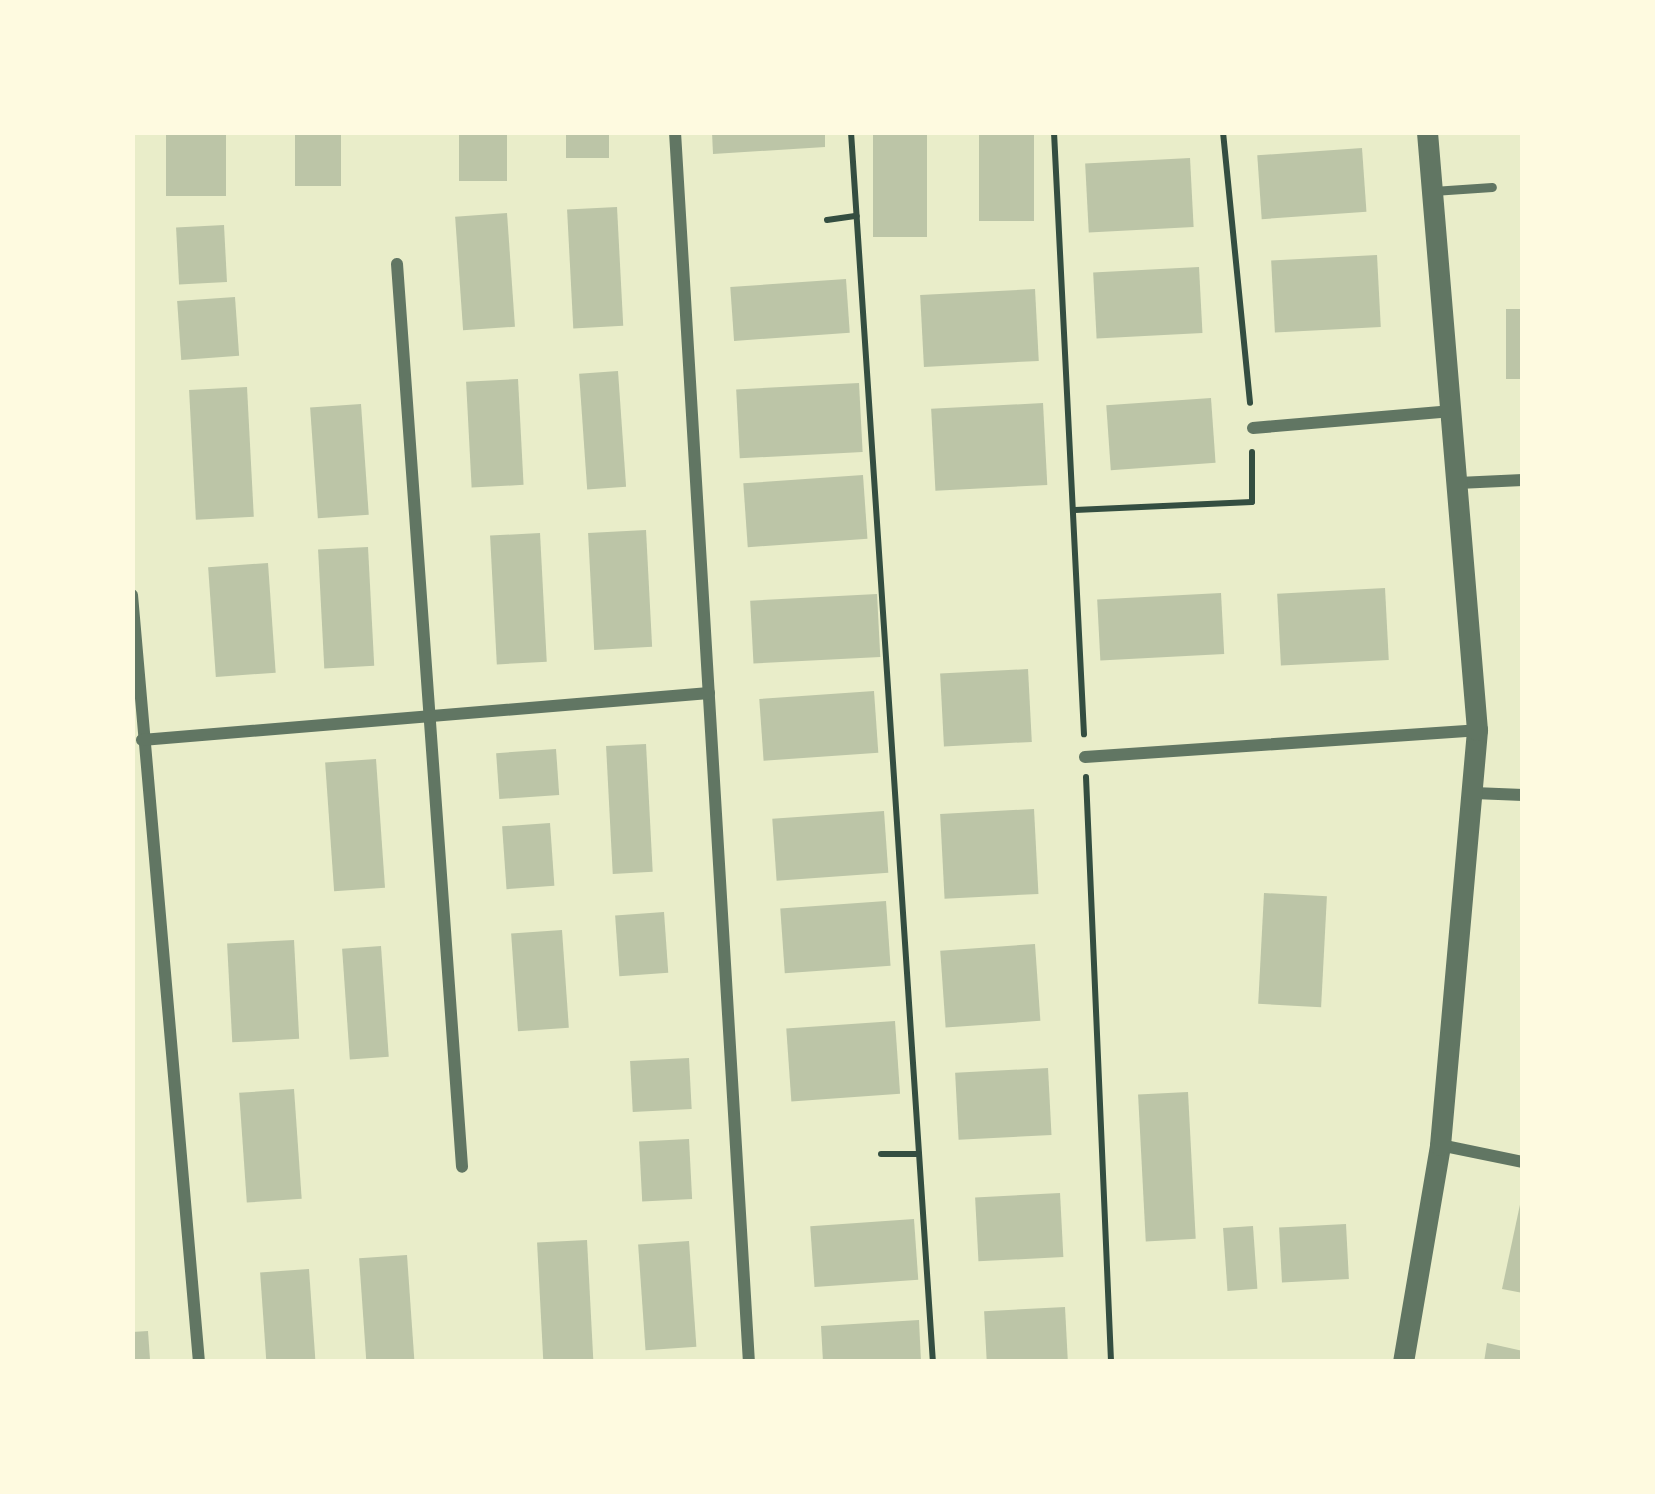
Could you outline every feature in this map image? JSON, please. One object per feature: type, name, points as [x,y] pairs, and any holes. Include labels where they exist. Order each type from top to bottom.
[{"type":"street","points":[[675,132],[749,1362]]},
{"type":"street","points":[[1402,1362],[1440,1145],[1477,730],[1427,132]]},
{"type":"street","points":[[397,264],[462,1167]]},
{"type":"street","points":[[1253,428],[1452,411]]},
{"type":"street","points":[[1459,483],[1523,480]]},
{"type":"street","points":[[132,595],[200,1362]]},
{"type":"street","points":[[142,740],[709,693]]},
{"type":"street","points":[[1085,757],[1477,730]]},
{"type":"street","points":[[1474,793],[1523,795]]},
{"type":"street","points":[[1440,1145],[1523,1162]]},
{"type":"lane","points":[[1432,191],[1492,187]]},
{"type":"path","points":[[851,132],[933,1362]]},
{"type":"path","points":[[1073,510],[1252,502],[1253,428],[1223,132]]},
{"type":"path","points":[[827,220],[857,216]]},
{"type":"path","points":[[881,1154],[919,1154]]},
{"type":"building","points":[[166,132],[226,132],[226,196],[166,196]]},
{"type":"building","points":[[295,132],[341,132],[341,186],[295,186]]},
{"type":"building","points":[[459,132],[507,132],[507,181],[459,181]]},
{"type":"building","points":[[566,132],[609,132],[609,158],[566,158]]},
{"type":"building","points":[[712,132],[825,132],[825,147],[713,154]]},
{"type":"building","points":[[873,132],[927,132],[927,237],[873,237]]},
{"type":"building","points":[[979,132],[1034,132],[1034,221],[979,221]]},
{"type":"building","points":[[1362,148],[1366,212],[1262,219],[1257,155]]},
{"type":"building","points":[[1190,158],[1194,227],[1089,232],[1085,163]]},
{"type":"building","points":[[617,207],[623,326],[573,328],[567,210]]},
{"type":"building","points":[[507,213],[515,327],[463,330],[455,217]]},
{"type":"building","points":[[224,225],[227,282],[179,284],[176,228]]},
{"type":"building","points":[[1377,255],[1381,327],[1275,332],[1271,261]]},
{"type":"building","points":[[1199,267],[1202,333],[1097,338],[1093,273]]},
{"type":"building","points":[[846,279],[850,333],[734,341],[730,287]]},
{"type":"building","points":[[1035,289],[1039,361],[924,367],[920,295]]},
{"type":"building","points":[[235,297],[239,356],[181,360],[177,301]]},
{"type":"building","points":[[1506,309],[1523,309],[1523,379],[1506,379]]},
{"type":"building","points":[[618,371],[626,487],[587,489],[579,374]]},
{"type":"building","points":[[518,379],[524,485],[472,488],[466,382]]},
{"type":"building","points":[[859,383],[863,452],[740,458],[736,389]]},
{"type":"building","points":[[247,387],[254,517],[196,520],[189,390]]},
{"type":"building","points":[[1211,398],[1216,463],[1111,470],[1106,405]]},
{"type":"building","points":[[1043,403],[1047,485],[935,491],[931,409]]},
{"type":"building","points":[[361,404],[369,515],[318,518],[310,408]]},
{"type":"building","points":[[863,475],[867,539],[748,547],[743,483]]},
{"type":"building","points":[[646,530],[652,647],[594,650],[588,533]]},
{"type":"building","points":[[540,533],[547,662],[497,664],[490,536]]},
{"type":"building","points":[[368,547],[374,666],[324,668],[318,550]]},
{"type":"building","points":[[268,563],[276,673],[216,677],[208,567]]},
{"type":"building","points":[[1385,588],[1389,660],[1281,666],[1277,594]]},
{"type":"building","points":[[1221,593],[1224,654],[1100,660],[1097,599]]},
{"type":"building","points":[[877,594],[880,657],[753,664],[750,601]]},
{"type":"building","points":[[1028,669],[1032,742],[944,747],[940,674]]},
{"type":"building","points":[[874,691],[878,753],[764,761],[759,699]]},
{"type":"building","points":[[646,744],[653,872],[613,874],[606,746]]},
{"type":"building","points":[[556,749],[559,795],[499,799],[496,753]]},
{"type":"building","points":[[376,759],[385,888],[334,891],[325,763]]},
{"type":"building","points":[[1034,809],[1038,894],[945,899],[940,814]]},
{"type":"building","points":[[884,811],[888,873],[777,881],[772,819]]},
{"type":"building","points":[[550,823],[554,886],[507,889],[502,826]]},
{"type":"building","points":[[1264,893],[1327,896],[1321,1007],[1258,1004]]},
{"type":"building","points":[[886,901],[891,966],[785,973],[780,908]]},
{"type":"building","points":[[664,912],[668,973],[619,976],[615,915]]},
{"type":"building","points":[[562,930],[569,1028],[518,1031],[511,934]]},
{"type":"building","points":[[294,940],[299,1039],[232,1042],[227,944]]},
{"type":"building","points":[[1035,944],[1040,1021],[946,1027],[940,951]]},
{"type":"building","points":[[381,946],[389,1057],[350,1059],[342,949]]},
{"type":"building","points":[[895,1021],[900,1094],[791,1101],[786,1029]]},
{"type":"building","points":[[689,1058],[692,1109],[633,1112],[630,1061]]},
{"type":"building","points":[[1048,1068],[1052,1135],[959,1140],[955,1073]]},
{"type":"building","points":[[294,1089],[302,1199],[247,1203],[239,1093]]},
{"type":"building","points":[[1188,1092],[1196,1239],[1146,1241],[1138,1095]]},
{"type":"building","points":[[689,1139],[692,1199],[642,1202],[639,1142]]},
{"type":"building","points":[[1060,1193],[1063,1257],[978,1261],[975,1197]]},
{"type":"building","points":[[1523,1200],[1523,1293],[1502,1289]]},
{"type":"building","points":[[914,1219],[918,1280],[815,1287],[810,1226]]},
{"type":"building","points":[[1346,1224],[1349,1279],[1282,1282],[1279,1228]]},
{"type":"building","points":[[1253,1226],[1257,1289],[1227,1291],[1223,1228]]},
{"type":"building","points":[[587,1240],[593,1362],[543,1362],[537,1243]]},
{"type":"building","points":[[689,1241],[696,1347],[646,1350],[638,1245]]},
{"type":"building","points":[[407,1255],[414,1362],[366,1362],[359,1258]]},
{"type":"building","points":[[309,1269],[315,1362],[266,1362],[260,1272]]},
{"type":"building","points":[[1065,1307],[1068,1362],[987,1362],[984,1311]]},
{"type":"building","points":[[919,1320],[921,1362],[823,1362],[821,1326]]},
{"type":"building","points":[[148,1331],[150,1362],[134,1362],[132,1332]]},
{"type":"building","points":[[1487,1343],[1523,1351],[1523,1362],[1484,1362]]}]
